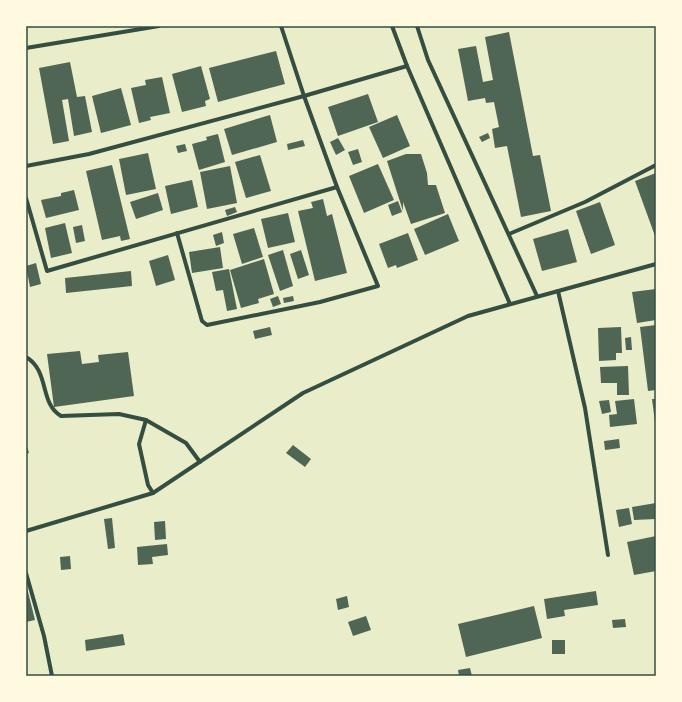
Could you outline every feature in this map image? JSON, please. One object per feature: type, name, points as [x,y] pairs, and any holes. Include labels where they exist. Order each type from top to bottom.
[{"type":"street","points":[[26,48],[159,26]]},
{"type":"street","points":[[177,233],[202,321],[207,325],[320,302],[378,286],[337,187],[304,96],[281,26]]},
{"type":"street","points":[[392,26],[407,66],[510,304]]},
{"type":"street","points":[[417,26],[428,60],[509,234],[536,296]]},
{"type":"street","points":[[26,166],[89,154],[304,96],[407,66]]},
{"type":"street","points":[[509,234],[585,202],[656,165]]},
{"type":"street","points":[[26,198],[47,271],[337,187]]},
{"type":"street","points":[[26,531],[153,493],[303,393],[468,316],[656,264]]},
{"type":"street","points":[[558,291],[585,408],[608,555]]},
{"type":"street","points":[[26,357],[35,363],[43,379],[49,403],[54,412],[61,416],[119,414],[146,420],[186,443],[200,462]]},
{"type":"street","points":[[146,420],[139,444],[148,485],[153,493]]},
{"type":"street","points":[[26,573],[44,636],[52,676]]},
{"type":"building","points":[[509,32],[533,156],[540,155],[551,211],[521,217],[507,146],[495,148],[492,129],[499,127],[494,102],[486,103],[485,98],[468,101],[458,49],[476,46],[483,82],[493,80],[485,37]]},
{"type":"building","points":[[276,51],[285,84],[218,102],[209,68]]},
{"type":"building","points":[[70,62],[77,97],[85,96],[92,132],[74,136],[68,99],[62,100],[69,141],[53,144],[39,68]]},
{"type":"building","points":[[201,66],[210,99],[205,101],[206,106],[182,112],[172,74]]},
{"type":"building","points":[[162,77],[170,113],[150,117],[151,120],[139,123],[131,88],[146,85],[145,80]]},
{"type":"building","points":[[121,88],[131,125],[101,133],[92,96]]},
{"type":"building","points":[[368,94],[378,122],[338,136],[328,107]]},
{"type":"building","points":[[270,115],[277,142],[232,155],[224,129]]},
{"type":"building","points":[[397,115],[410,146],[383,158],[369,127]]},
{"type":"building","points":[[488,133],[490,138],[482,142],[479,137]]},
{"type":"building","points":[[218,134],[225,162],[199,170],[192,144],[207,140],[206,137]]},
{"type":"building","points":[[338,138],[345,150],[336,155],[330,142]]},
{"type":"building","points":[[303,140],[305,146],[288,150],[287,144]]},
{"type":"building","points":[[185,144],[187,151],[178,153],[176,146]]},
{"type":"building","points":[[358,149],[362,162],[353,165],[348,152]]},
{"type":"building","points":[[148,153],[156,189],[126,195],[119,159]]},
{"type":"building","points":[[406,154],[421,154],[427,173],[428,185],[436,185],[445,213],[411,224],[403,202],[403,211],[387,161]]},
{"type":"building","points":[[260,155],[271,191],[246,198],[235,162]]},
{"type":"building","points":[[378,164],[394,200],[364,213],[349,176]]},
{"type":"building","points":[[112,165],[130,239],[121,241],[120,236],[102,240],[86,171]]},
{"type":"building","points":[[230,166],[237,203],[207,209],[200,172]]},
{"type":"building","points":[[656,173],[656,235],[655,236],[635,181]]},
{"type":"building","points":[[192,180],[198,207],[171,214],[165,186]]},
{"type":"building","points":[[74,190],[79,210],[46,218],[41,200],[61,196],[61,193]]},
{"type":"building","points":[[158,193],[163,210],[136,219],[130,202]]},
{"type":"building","points":[[323,199],[327,216],[332,214],[347,273],[315,281],[298,211],[313,208],[311,202]]},
{"type":"building","points":[[398,201],[402,212],[392,216],[388,205]]},
{"type":"building","points":[[600,202],[615,245],[591,254],[576,211]]},
{"type":"building","points":[[235,207],[237,212],[227,216],[225,210]]},
{"type":"building","points":[[288,213],[295,242],[268,248],[261,219]]},
{"type":"building","points":[[448,214],[459,241],[425,255],[414,229]]},
{"type":"building","points":[[65,223],[72,253],[51,258],[45,228]]},
{"type":"building","points":[[82,225],[85,241],[76,243],[73,227]]},
{"type":"building","points":[[254,228],[263,257],[242,264],[233,234]]},
{"type":"building","points":[[568,229],[577,262],[542,271],[533,239]]},
{"type":"building","points":[[222,232],[224,243],[216,246],[213,235]]},
{"type":"building","points":[[408,233],[418,260],[397,268],[396,265],[388,268],[379,244]]},
{"type":"building","points":[[220,247],[223,268],[192,273],[189,252]]},
{"type":"building","points":[[283,250],[293,286],[280,291],[268,255]]},
{"type":"building","points":[[301,250],[309,275],[298,279],[290,254]]},
{"type":"building","points":[[168,255],[175,280],[156,286],[149,261]]},
{"type":"building","points":[[264,259],[274,294],[258,299],[259,303],[241,308],[230,270]]},
{"type":"building","points":[[36,263],[41,284],[30,287],[26,266]]},
{"type":"building","points":[[229,269],[237,309],[227,311],[223,290],[216,291],[212,272]]},
{"type":"building","points":[[131,271],[132,286],[66,293],[65,278]]},
{"type":"building","points":[[656,289],[656,320],[637,323],[632,292]]},
{"type":"building","points":[[278,296],[281,304],[273,307],[270,299]]},
{"type":"building","points":[[293,296],[294,301],[284,303],[283,298]]},
{"type":"building","points":[[656,325],[656,390],[648,391],[640,327]]},
{"type":"building","points":[[270,327],[272,335],[255,339],[253,331]]},
{"type":"building","points":[[621,327],[622,353],[616,353],[616,360],[599,361],[598,328]]},
{"type":"building","points":[[631,337],[632,350],[626,350],[625,338]]},
{"type":"building","points":[[80,351],[82,364],[99,362],[98,355],[128,352],[134,396],[54,407],[47,354]]},
{"type":"building","points":[[628,366],[629,395],[617,395],[617,383],[601,383],[600,367]]},
{"type":"building","points":[[634,399],[637,424],[610,427],[609,415],[617,414],[615,401]]},
{"type":"building","points":[[652,399],[656,399],[656,422],[655,422]]},
{"type":"building","points":[[609,400],[611,412],[602,414],[599,401]]},
{"type":"building","points":[[619,439],[620,448],[605,450],[604,441]]},
{"type":"building","points":[[26,443],[29,453],[26,454]]},
{"type":"building","points":[[293,445],[311,459],[305,467],[286,453]]},
{"type":"building","points":[[656,503],[656,519],[634,520],[632,507]]},
{"type":"building","points":[[629,508],[632,524],[619,527],[616,510]]},
{"type":"building","points":[[112,518],[115,548],[108,549],[104,519]]},
{"type":"building","points":[[165,521],[166,539],[155,540],[154,522]]},
{"type":"building","points":[[656,536],[656,571],[634,575],[627,542]]},
{"type":"building","points":[[167,544],[168,555],[152,557],[153,564],[138,565],[137,547]]},
{"type":"building","points":[[70,556],[71,569],[61,570],[60,557]]},
{"type":"building","points":[[26,584],[35,620],[26,622]]},
{"type":"building","points":[[596,591],[598,605],[564,610],[565,616],[547,619],[544,599]]},
{"type":"building","points":[[347,596],[349,607],[338,610],[336,599]]},
{"type":"building","points":[[534,606],[542,638],[466,657],[458,624]]},
{"type":"building","points":[[366,616],[371,630],[353,636],[348,622]]},
{"type":"building","points":[[625,619],[626,627],[613,628],[612,620]]},
{"type":"building","points":[[123,634],[125,645],[86,651],[85,640]]},
{"type":"building","points":[[552,640],[565,640],[565,654],[552,654]]},
{"type":"building","points":[[470,668],[472,676],[459,676],[458,670]]}]
